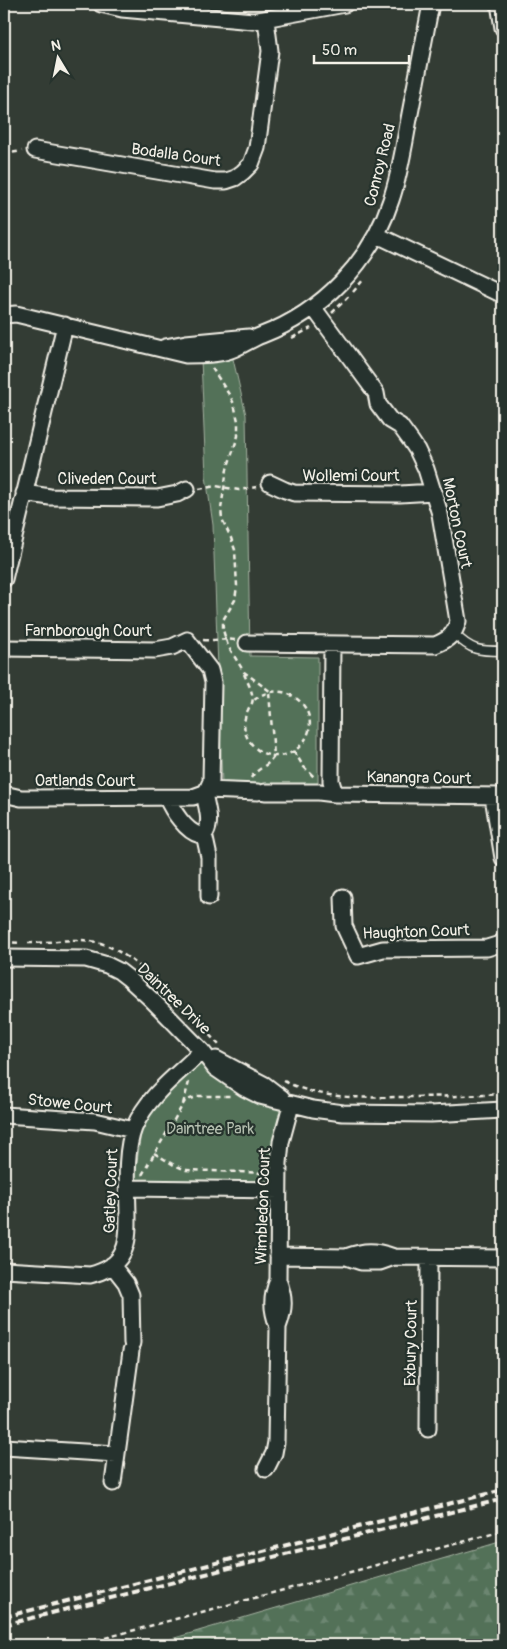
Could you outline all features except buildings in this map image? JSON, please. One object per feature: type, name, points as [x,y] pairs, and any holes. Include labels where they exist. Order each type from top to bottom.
[{"type":"street","points":[[101,4],[122,9],[253,21],[345,4]]},
{"type":"street","name":"Conroy Road","points":[[8,312],[186,354],[209,354],[231,350],[284,325],[313,307],[346,277],[377,235],[388,210],[396,185],[428,4]]},
{"type":"street","points":[[499,4],[503,28]]},
{"type":"street","name":"Bodalla Court","points":[[36,150],[215,181],[235,178],[251,164],[257,148],[270,51],[266,20]]},
{"type":"street","points":[[377,235],[503,294]]},
{"type":"street","name":"Morton Court","points":[[313,307],[376,393],[378,404],[390,420],[400,426],[422,459],[440,514],[458,621],[456,630],[453,633]]},
{"type":"street","points":[[4,579],[65,326]]},
{"type":"street","name":"Conroy Road","points":[[161,348],[186,343],[258,336]]},
{"type":"street","name":"Wollemi Court","points":[[270,483],[294,493],[400,494],[434,492]]},
{"type":"street","name":"Cliveden Court","points":[[24,493],[50,497],[156,498],[177,494],[187,489]]},
{"type":"street","points":[[247,643],[435,645],[445,641],[453,633]]},
{"type":"street","points":[[187,640],[210,670],[213,682],[212,781],[205,792],[209,818],[208,829],[204,834]]},
{"type":"street","name":"Farnborough Court","points":[[4,648],[155,650],[172,647],[187,640]]},
{"type":"street","points":[[332,644],[331,781],[335,794]]},
{"type":"street","name":"Oatlands Court","points":[[4,794],[21,798],[167,798],[193,797],[205,792],[257,792]]},
{"type":"street","name":"Kanangra Court","points":[[257,792],[498,796]]},
{"type":"street","points":[[498,796],[503,858]]},
{"type":"street","points":[[167,798],[173,811],[192,831],[196,834],[204,834]]},
{"type":"street","points":[[204,834],[209,858],[209,897]]},
{"type":"street","name":"Haughton Court","points":[[343,897],[344,926],[358,956],[382,949],[487,948],[500,944],[503,941]]},
{"type":"street","name":"Daintree Drive","points":[[4,958],[86,959],[107,965],[119,971],[134,982],[202,1051],[215,1068],[260,1096],[291,1105],[327,1112],[431,1114],[503,1110]]},
{"type":"street","name":"Gatley Court","points":[[112,1265],[118,1260],[128,1236],[129,1147],[133,1130],[148,1104],[202,1051]]},
{"type":"street","name":"Wimbledon Court","points":[[266,1469],[274,1453],[276,1442],[278,1326],[272,1312],[272,1293],[278,1280],[278,1256],[273,1190],[291,1105]]},
{"type":"street","name":"Stowe Court","points":[[4,1115],[95,1121],[133,1130]]},
{"type":"street","points":[[128,1188],[273,1190]]},
{"type":"street","points":[[278,1256],[346,1257],[361,1262],[380,1262],[394,1257],[503,1258]]},
{"type":"street","name":"Exbury Court","points":[[428,1428],[430,1258]]},
{"type":"street","points":[[4,1270],[90,1275],[103,1271],[112,1265],[126,1283],[131,1295],[131,1347],[113,1483]]},
{"type":"street","points":[[4,1447],[116,1454]]},
{"type":"lane","points":[[453,633],[475,649],[503,651]]},
{"type":"path","points":[[4,154],[36,150]]},
{"type":"path","points":[[209,354],[213,369],[234,404],[238,421],[238,436],[223,487],[221,514],[235,550],[237,586],[235,600],[223,620],[223,630],[225,638],[249,684],[252,702]]},
{"type":"path","points":[[187,489],[216,486],[239,490],[255,488],[270,483]]},
{"type":"path","points":[[187,640],[215,641],[225,638],[247,643]]},
{"type":"path","points":[[244,672],[270,692],[274,756],[270,762],[253,775],[257,792]]},
{"type":"path","points":[[270,692],[282,692],[292,695],[301,702],[307,712],[309,722],[308,734],[303,744],[294,751],[284,755],[274,756],[257,750],[247,736],[245,718],[252,702],[270,692]]},
{"type":"path","points":[[294,751],[307,770],[335,794]]},
{"type":"path","points":[[4,942],[30,943],[78,940],[104,944],[142,968],[222,1047]]},
{"type":"path","points":[[183,1104],[190,1079]]},
{"type":"path","points":[[283,1080],[305,1090],[336,1096],[417,1097],[503,1094]]},
{"type":"path","points":[[128,1188],[142,1176],[183,1104],[188,1099],[198,1096],[235,1096]]},
{"type":"path","points":[[154,1153],[186,1170],[268,1173]]},
{"type":"path","points":[[268,1167],[273,1190]]},
{"type":"path","points":[[79,1645],[503,1531]]},
{"type":"green space","points":[[201,359],[233,359],[246,415],[250,656],[318,657],[318,788],[222,784],[213,525],[206,476]]},
{"type":"green space","name":"Daintree Park","points":[[202,1061],[285,1109],[272,1183],[134,1185],[143,1117]]},
{"type":"green space","points":[[503,1541],[503,1645],[151,1645]]},
{"type":"railway","points":[[4,1617],[503,1490]]},
{"type":"railway","points":[[4,1625],[503,1499]]}]
